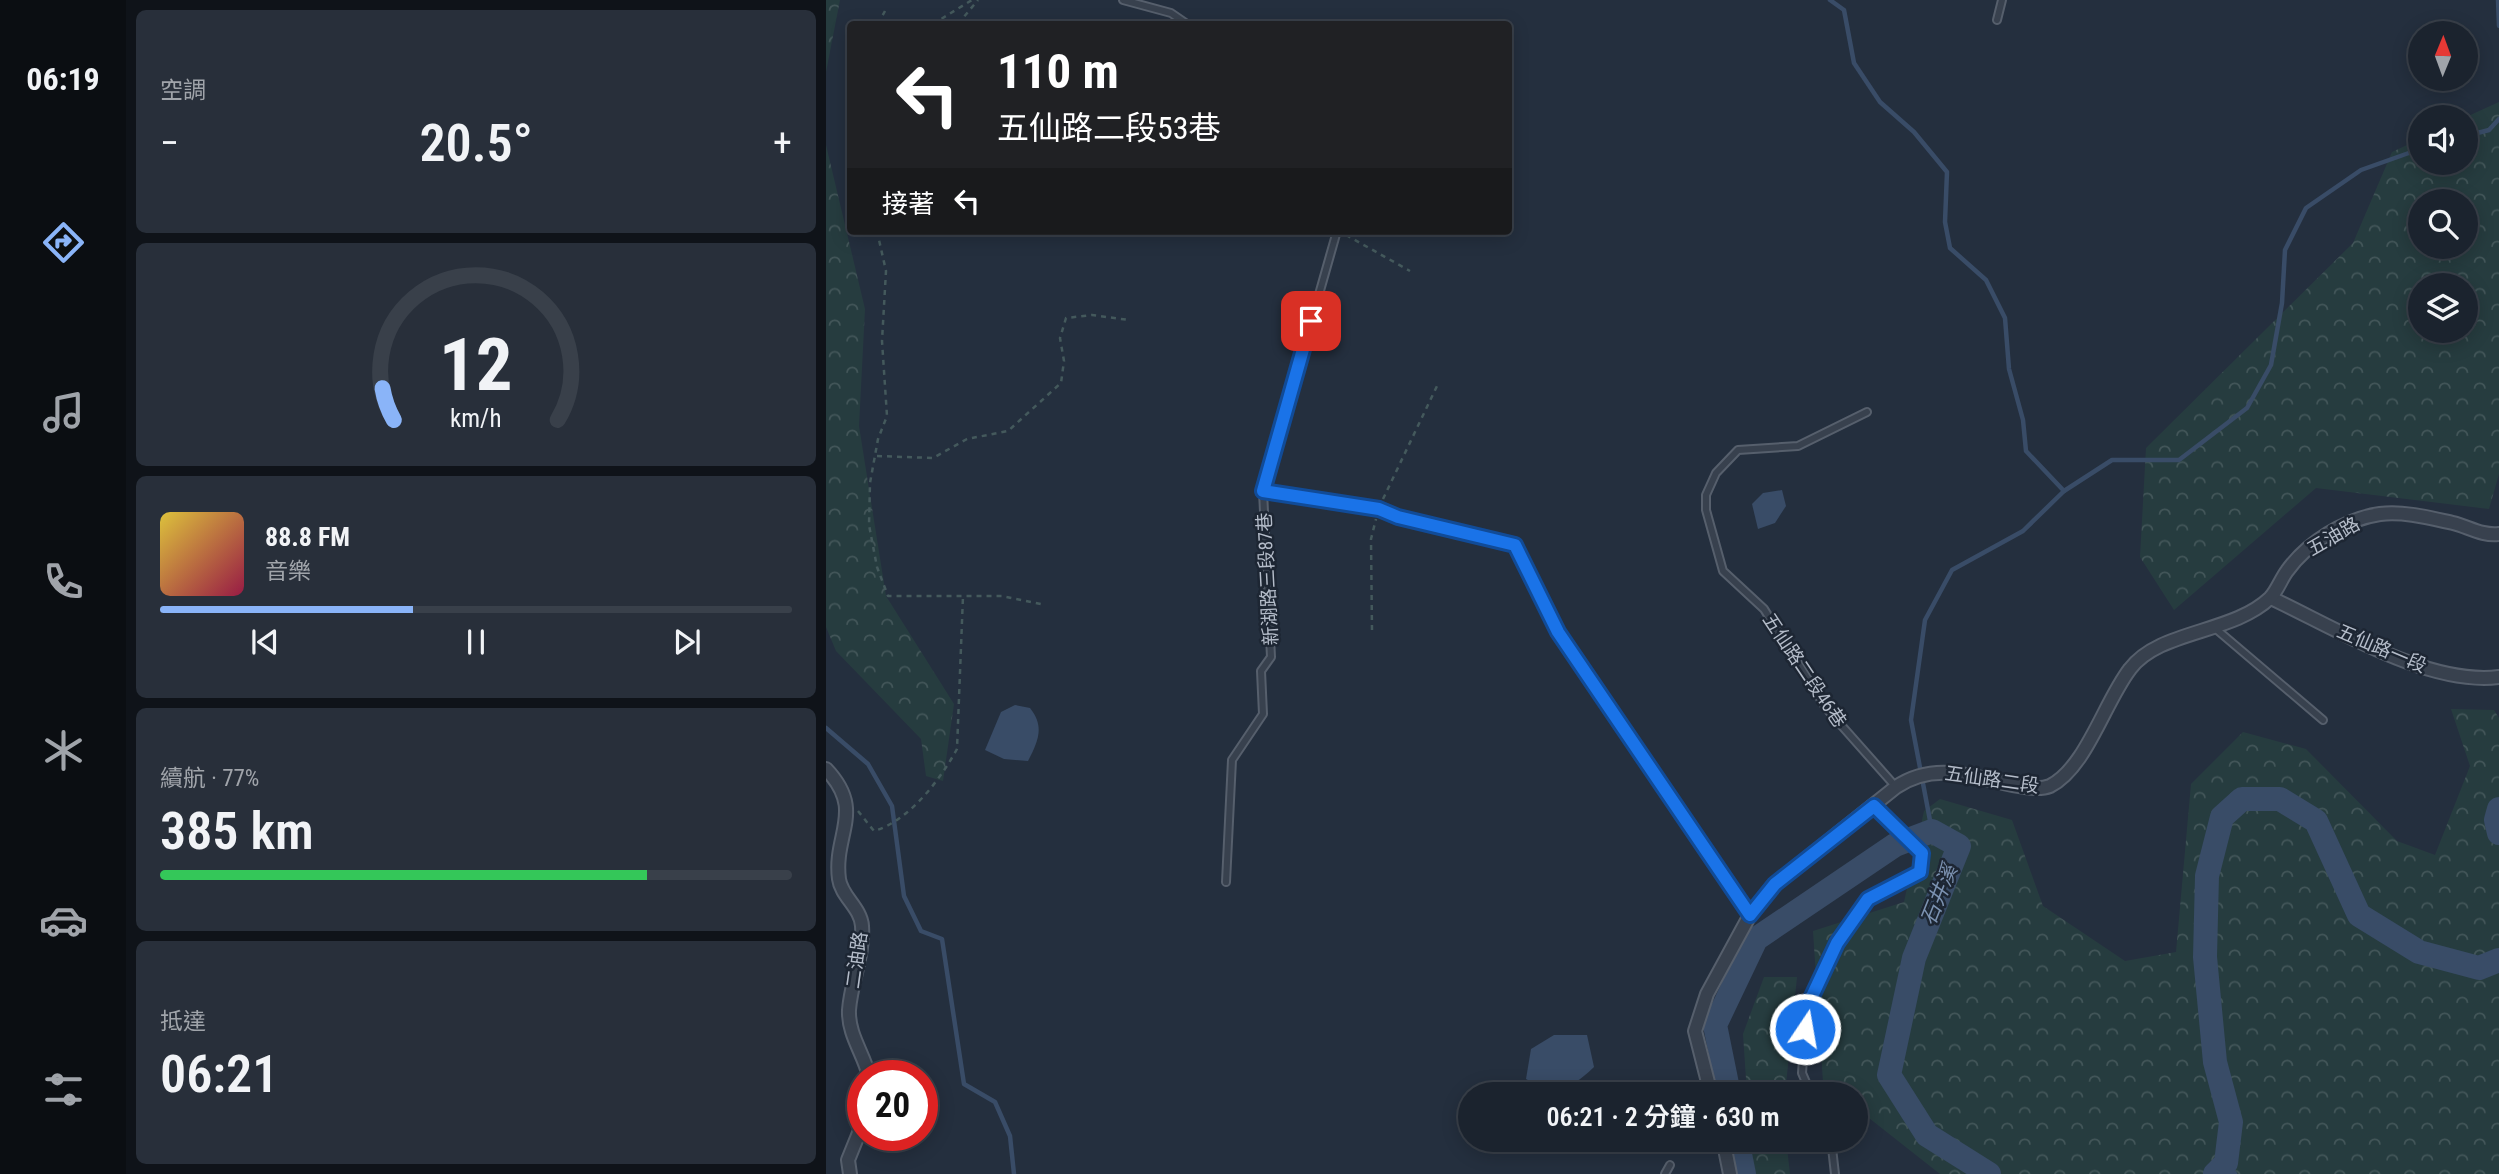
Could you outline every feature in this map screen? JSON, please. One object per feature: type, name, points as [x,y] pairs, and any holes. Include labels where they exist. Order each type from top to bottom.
[{"type":"street","name":"五油路","points":[[2271,598],[2287,571],[2305,550],[2358,519],[2398,513],[2453,523],[2483,534],[2499,534]]},
{"type":"street","name":"五仙路二段","points":[[1708,1082],[1695,1031],[1707,994],[1750,915],[1775,884],[1901,784],[1947,770],[2031,788],[2048,787],[2065,775],[2139,658],[2158,646],[2216,629],[2271,598]]},
{"type":"street","name":"五仙路一段","points":[[2271,598],[2414,665],[2464,679],[2499,677]]},
{"type":"street","points":[[826,769],[843,787]]},
{"type":"street","name":"二油路","points":[[843,787],[846,812],[839,882],[860,917],[862,933],[849,1013],[852,1031],[863,1060]]},
{"type":"street","points":[[850,1174],[848,1160],[852,1151]]},
{"type":"street","points":[[1726,1152],[1730,1174]]},
{"type":"lane","points":[[1123,0],[1171,13],[1183,21]]},
{"type":"lane","points":[[1997,20],[2002,0]]},
{"type":"lane","name":"新湖路三段87巷","points":[[1226,882],[1232,760],[1262,715],[1261,671],[1271,657],[1263,491],[1336,235]]},
{"type":"lane","name":"五仙路二段46巷","points":[[1867,412],[1798,446],[1738,450],[1716,473],[1706,495],[1706,510],[1723,571],[1764,609],[1826,708],[1901,784]]},
{"type":"lane","points":[[1263,491],[1379,509],[1398,517],[1515,545],[1558,632],[1750,915]]},
{"type":"lane","points":[[2216,629],[2322,720]]},
{"type":"lane","points":[[1806,1082],[1802,1073],[1807,1007],[1837,943],[1868,899],[1920,872],[1922,853],[1875,806]]},
{"type":"lane","points":[[1832,1152],[1835,1174]]},
{"type":"lane","points":[[1665,1174],[1670,1165]]},
{"type":"path","points":[[938,21],[972,0]]},
{"type":"path","points":[[960,21],[978,0]]},
{"type":"path","points":[[879,21],[886,11]]},
{"type":"path","points":[[878,235],[886,271],[882,341],[887,416],[878,439],[870,483],[869,525],[877,567],[888,596],[1002,596],[1041,604]]},
{"type":"path","points":[[1344,235],[1410,271]]},
{"type":"path","points":[[877,456],[933,458],[967,439],[1008,431],[1061,383],[1063,361],[1060,338],[1066,318],[1092,315],[1129,320]]},
{"type":"path","points":[[1372,630],[1371,539],[1379,509],[1437,386]]},
{"type":"path","points":[[843,787],[853,805],[874,831],[886,827],[911,808],[945,769],[957,749],[963,596]]},
{"type":"green space","points":[[826,0],[840,0],[826,72]]},
{"type":"green space","points":[[2499,102],[2499,474],[2489,509],[2316,488],[2174,610],[2140,557],[2146,448],[2353,243],[2392,152],[2408,145],[2408,175],[2478,175],[2478,112]]},
{"type":"green space","points":[[826,145],[865,309],[859,426],[886,596],[954,704],[943,781],[926,776],[921,739],[836,651],[826,627]]},
{"type":"green space","points":[[2451,709],[2494,710],[2499,718],[2499,1174],[1940,1174],[1868,1117],[1868,1082],[1823,1082],[1813,931],[1904,902],[1924,811],[1940,799],[2012,820],[2043,906],[2125,961],[2176,952],[2191,784],[2243,732],[2306,749],[2397,841],[2435,855],[2470,766]]},
{"type":"green space","points":[[1764,977],[1797,977],[1786,1082],[1746,1082],[1743,1034]]},
{"type":"green space","points":[[1752,1152],[1787,1152],[1790,1174],[1753,1174]]},
{"type":"water","points":[[1782,490],[1786,506],[1775,523],[1758,529],[1752,504],[1763,493]]},
{"type":"water","points":[[1015,705],[1030,708],[1039,728],[1028,761],[1004,759],[985,750],[1001,712]]},
{"type":"water","points":[[1554,1035],[1587,1035],[1594,1067],[1575,1082],[1533,1082],[1526,1079],[1531,1049]]},
{"type":"waterway","points":[[1830,0],[1844,10],[1854,63],[1880,102],[1914,132],[1947,172],[1945,222],[1950,248],[1986,280],[2005,318],[2009,369],[2023,420],[2026,451],[2064,491]]},
{"type":"waterway","points":[[2498,0],[2499,26]]},
{"type":"waterway","points":[[2478,133],[2489,130],[2499,119]]},
{"type":"waterway","points":[[1932,831],[1911,720],[1925,620],[1952,570],[2023,531],[2064,491],[2112,460],[2179,460],[2247,408],[2271,365],[2282,303],[2285,250],[2306,208],[2361,170],[2408,153]]},
{"type":"waterway","points":[[826,728],[868,764],[892,806],[904,896],[921,931],[942,939],[964,1084],[995,1102],[1010,1136],[1014,1174]]},
{"type":"waterway","name":"石井溪","points":[[2215,1174],[2226,1163],[2231,1122],[2215,1062],[2205,957],[2207,876],[2222,817],[2242,799],[2280,799],[2316,821],[2359,915],[2419,952],[2479,968],[2499,960]]},
{"type":"waterway","name":"石井溪","points":[[2499,809],[2496,820],[2499,833]]},
{"type":"waterway","name":"石井溪","points":[[1727,1082],[1715,1025],[1756,939],[1895,845],[1932,831],[1959,846],[1914,958],[1889,1075],[1927,1135],[1989,1174]]},
{"type":"waterway","name":"石井溪","points":[[1740,1152],[1744,1174]]},
{"type":"waterway","points":[[2226,1163],[2235,1174]]},
{"type":"route","points":[[1311,321],[1263,491],[1379,509],[1398,517],[1515,545],[1558,632],[1750,915],[1775,884],[1817,848],[1874,806],[1922,853],[1920,872],[1868,899],[1837,943],[1807,1007],[1805,1029]]}]
